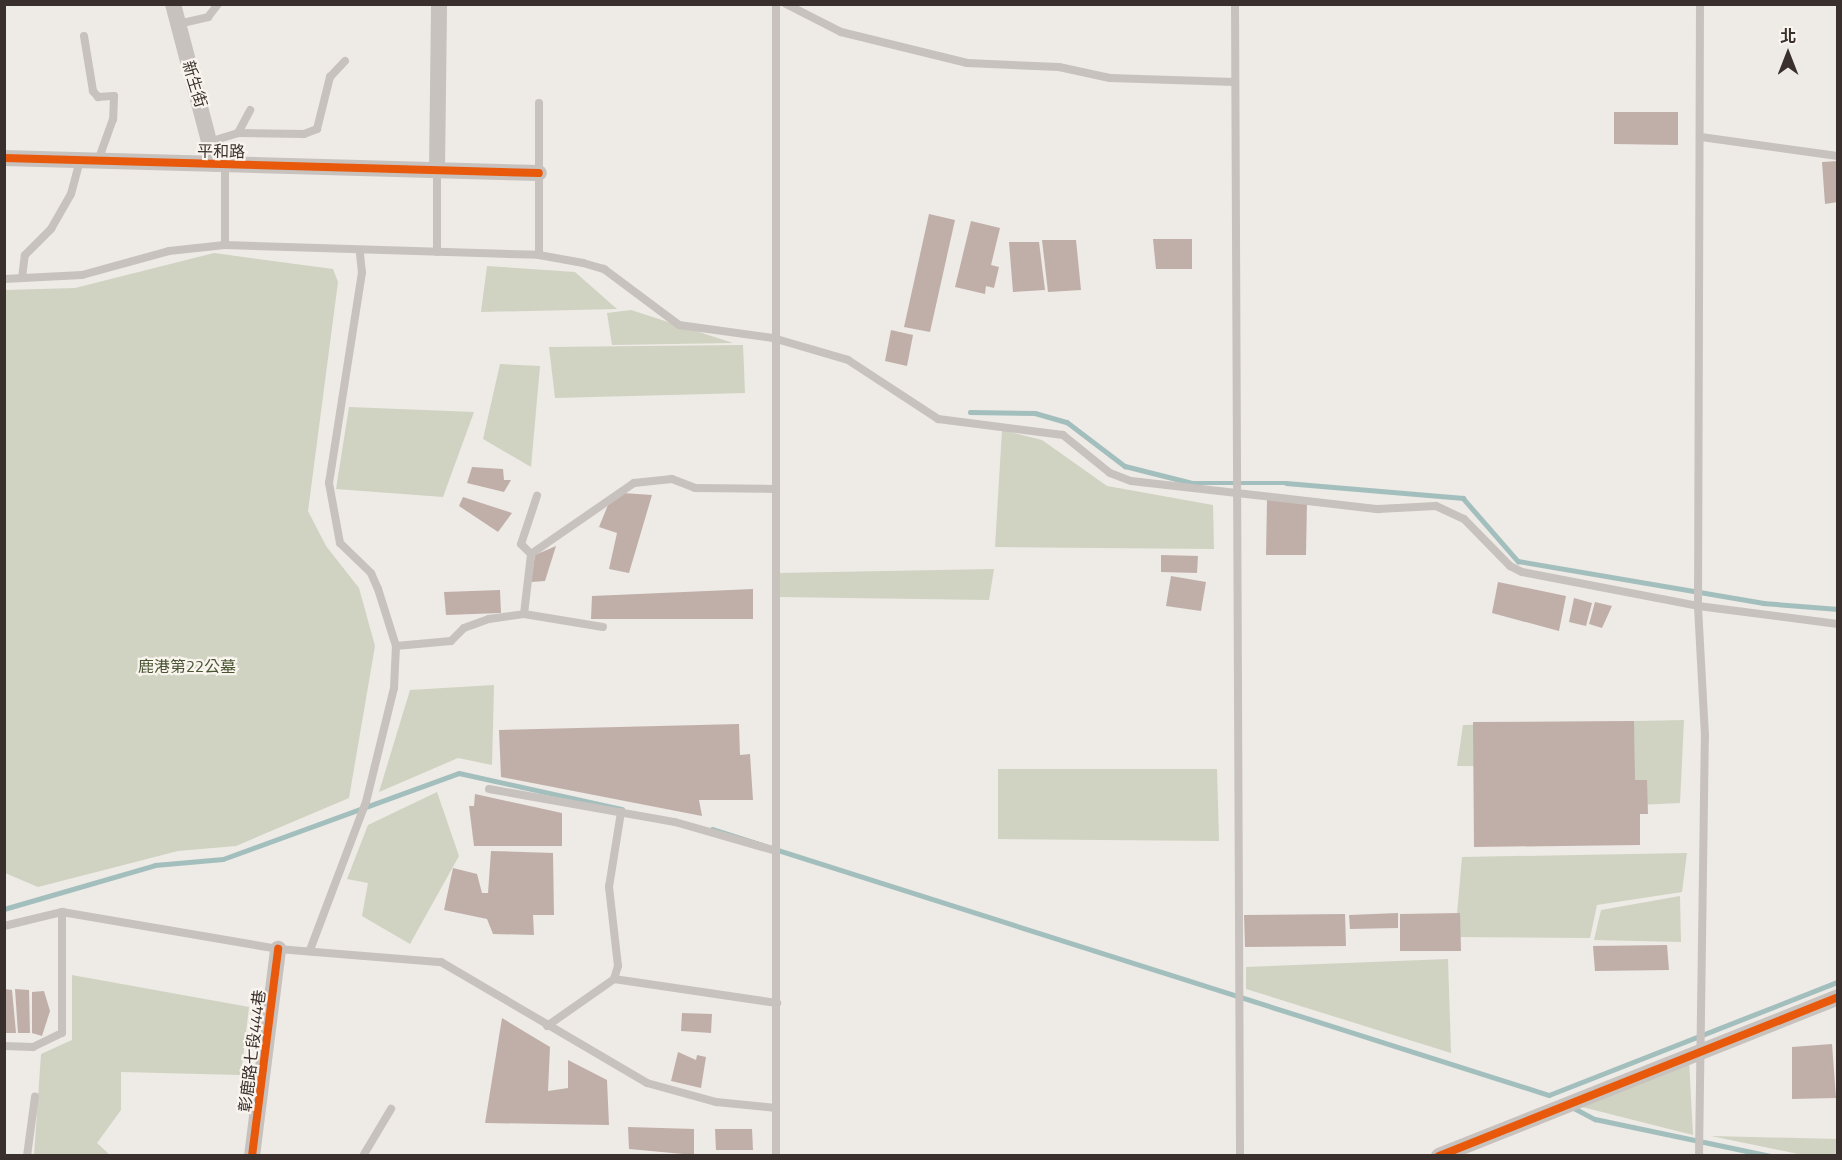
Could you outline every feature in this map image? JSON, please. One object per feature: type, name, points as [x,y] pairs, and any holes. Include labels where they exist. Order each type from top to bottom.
[{"type":"street","name":"新生街","points":[[172,4],[220,164]]},
{"type":"street","points":[[437,171],[439,4]]},
{"type":"street","name":"平和路","points":[[4,158],[539,172]]},
{"type":"street","name":"彰鹿路七段444巷","points":[[252,1155],[278,949]]},
{"type":"street","points":[[1439,1155],[1701,1047],[1838,996]]},
{"type":"lane","points":[[178,24],[208,17],[218,4]]},
{"type":"lane","points":[[776,4],[773,338],[776,1155]]},
{"type":"lane","points":[[786,4],[841,32],[967,63],[1059,68],[1110,78],[1233,82]]},
{"type":"lane","points":[[1235,4],[1233,82],[1234,494],[1240,1155]]},
{"type":"lane","points":[[1699,1155],[1705,736],[1698,606],[1700,4]]},
{"type":"lane","points":[[84,36],[93,91],[98,97],[114,96],[113,119],[98,161]]},
{"type":"lane","points":[[212,141],[238,133],[304,134],[317,129],[330,77],[345,61]]},
{"type":"lane","points":[[539,103],[539,255]]},
{"type":"lane","points":[[238,133],[250,110]]},
{"type":"lane","points":[[1701,137],[1838,156]]},
{"type":"lane","points":[[22,278],[25,255],[51,229],[71,194],[80,161]]},
{"type":"lane","points":[[220,164],[225,245]]},
{"type":"lane","points":[[437,171],[437,252]]},
{"type":"lane","points":[[4,279],[82,275],[169,251],[225,245],[360,253],[437,252],[539,255],[604,269],[679,325],[773,338],[848,360],[938,419],[1036,428],[1063,435],[1110,473],[1131,481],[1234,494],[1284,495],[1378,509],[1444,508],[1522,572],[1698,606],[1838,624]]},
{"type":"lane","points":[[310,950],[366,802],[394,688],[396,646],[371,573],[340,543],[332,518],[330,462],[362,273],[360,253]]},
{"type":"lane","points":[[524,614],[531,554],[634,483],[672,478],[695,488],[774,489]]},
{"type":"lane","points":[[531,554],[521,543],[537,496]]},
{"type":"lane","points":[[396,646],[444,643],[489,619],[524,614],[603,627]]},
{"type":"lane","points":[[489,789],[621,812],[776,851]]},
{"type":"lane","points":[[614,980],[617,956],[609,887],[621,812]]},
{"type":"lane","points":[[4,926],[62,912],[278,949],[441,962],[646,1083],[716,1102],[776,1108]]},
{"type":"lane","points":[[4,1046],[33,1047],[62,1033],[62,912]]},
{"type":"lane","points":[[547,1026],[614,980],[777,1003]]},
{"type":"lane","points":[[27,1155],[35,1097]]},
{"type":"lane","points":[[363,1155],[391,1109]]},
{"type":"green space","name":"鹿港第22公墓","points":[[214,253],[333,269],[338,282],[308,511],[326,546],[359,588],[375,646],[349,798],[236,846],[178,851],[38,887],[5,873],[5,290],[75,288]]},
{"type":"green space","points":[[487,266],[575,272],[617,309],[481,312]]},
{"type":"green space","points":[[631,310],[733,343],[612,345],[607,313]]},
{"type":"green space","points":[[743,345],[745,393],[555,398],[549,347]]},
{"type":"green space","points":[[500,364],[540,366],[531,467],[483,439]]},
{"type":"green space","points":[[349,407],[474,412],[443,497],[336,489]]},
{"type":"green space","points":[[1002,430],[1042,440],[1107,486],[1213,505],[1214,549],[995,547]]},
{"type":"green space","points":[[994,569],[989,600],[780,597],[778,573]]},
{"type":"green space","points":[[494,685],[492,765],[458,758],[379,792],[410,690]]},
{"type":"green space","points":[[1684,720],[1680,803],[1619,806],[1620,766],[1457,766],[1463,725]]},
{"type":"green space","points":[[998,769],[1217,769],[1219,841],[998,839]]},
{"type":"green space","points":[[437,792],[459,856],[410,944],[362,916],[368,883],[347,879],[368,825]]},
{"type":"green space","points":[[1687,853],[1682,892],[1597,905],[1590,938],[1455,937],[1462,857]]},
{"type":"green space","points":[[1680,896],[1681,942],[1594,940],[1601,910]]},
{"type":"green space","points":[[1448,959],[1451,1053],[1246,989],[1246,967]]},
{"type":"green space","points":[[72,975],[249,1007],[241,1075],[121,1072],[121,1110],[97,1143],[110,1155],[34,1156],[41,1054],[72,1040]]},
{"type":"green space","points":[[1689,1060],[1693,1135],[1582,1107]]},
{"type":"green space","points":[[1711,1136],[1837,1139],[1837,1155],[1803,1155]]},
{"type":"building","points":[[1614,112],[1678,112],[1678,145],[1614,144]]},
{"type":"building","points":[[1838,161],[1838,202],[1825,204],[1822,162]]},
{"type":"building","points":[[929,214],[955,220],[930,332],[904,327]]},
{"type":"building","points":[[971,221],[1000,228],[991,265],[999,267],[994,288],[986,286],[985,294],[955,287]]},
{"type":"building","points":[[1153,239],[1192,239],[1192,269],[1156,269]]},
{"type":"building","points":[[1042,240],[1076,240],[1081,290],[1048,292]]},
{"type":"building","points":[[1009,242],[1039,242],[1045,290],[1013,292]]},
{"type":"building","points":[[891,330],[913,335],[907,366],[885,361]]},
{"type":"building","points":[[472,467],[503,469],[504,480],[511,480],[504,492],[467,483]]},
{"type":"building","points":[[623,493],[652,495],[629,573],[609,569],[617,533],[599,527],[610,500]]},
{"type":"building","points":[[463,497],[512,513],[498,532],[459,506]]},
{"type":"building","points":[[1267,500],[1307,501],[1306,555],[1266,555]]},
{"type":"building","points":[[556,546],[545,581],[531,582],[535,555]]},
{"type":"building","points":[[1161,555],[1198,556],[1197,573],[1161,572]]},
{"type":"building","points":[[1171,576],[1206,582],[1201,611],[1166,606]]},
{"type":"building","points":[[1498,582],[1566,596],[1559,631],[1492,613]]},
{"type":"building","points":[[753,589],[753,619],[591,619],[592,596]]},
{"type":"building","points":[[500,590],[501,613],[446,615],[444,592]]},
{"type":"building","points":[[1574,598],[1592,603],[1586,626],[1569,622]]},
{"type":"building","points":[[1595,602],[1612,606],[1602,628],[1589,624]]},
{"type":"building","points":[[1634,721],[1635,780],[1647,780],[1648,814],[1640,814],[1640,845],[1474,847],[1473,722]]},
{"type":"building","points":[[739,724],[740,755],[750,754],[753,800],[699,800],[702,816],[501,777],[499,730]]},
{"type":"building","points":[[475,794],[562,813],[562,846],[474,846],[469,806],[474,806]]},
{"type":"building","points":[[491,851],[553,853],[554,915],[533,915],[534,935],[493,934],[487,919],[444,910],[453,868],[477,874],[482,893],[488,893]]},
{"type":"building","points":[[1398,913],[1398,928],[1350,929],[1349,915]]},
{"type":"building","points":[[1460,913],[1461,951],[1400,951],[1400,914]]},
{"type":"building","points":[[1345,914],[1346,946],[1245,947],[1244,915]]},
{"type":"building","points":[[1667,945],[1669,970],[1595,971],[1593,946]]},
{"type":"building","points":[[4,989],[12,990],[16,1033],[4,1033]]},
{"type":"building","points":[[15,989],[29,990],[30,1033],[18,1033]]},
{"type":"building","points":[[44,991],[50,1011],[42,1036],[32,1033],[32,992]]},
{"type":"building","points":[[682,1013],[712,1014],[711,1033],[681,1031]]},
{"type":"building","points":[[502,1018],[550,1047],[548,1091],[568,1088],[568,1060],[607,1080],[609,1125],[485,1123]]},
{"type":"building","points":[[1832,1044],[1836,1098],[1792,1099],[1792,1047]]},
{"type":"building","points":[[678,1052],[696,1060],[697,1055],[706,1057],[701,1088],[671,1081]]},
{"type":"building","points":[[628,1127],[694,1129],[694,1155],[629,1149]]},
{"type":"building","points":[[715,1129],[752,1129],[753,1150],[716,1150]]},
{"type":"waterway","points":[[970,412],[1035,413],[1067,422],[1125,466],[1192,483],[1286,483],[1463,498],[1518,561],[1763,603],[1838,609]]},
{"type":"waterway","points":[[4,909],[155,865],[223,859],[459,773],[622,809]]},
{"type":"waterway","points":[[712,829],[1549,1095],[1838,982]]},
{"type":"waterway","points":[[1572,1107],[1595,1119],[1770,1156]]},
{"type":"cycle path","points":[[4,158],[539,173]]},
{"type":"cycle path","points":[[252,1156],[278,949]]},
{"type":"cycle path","points":[[1439,1156],[1838,997]]}]
